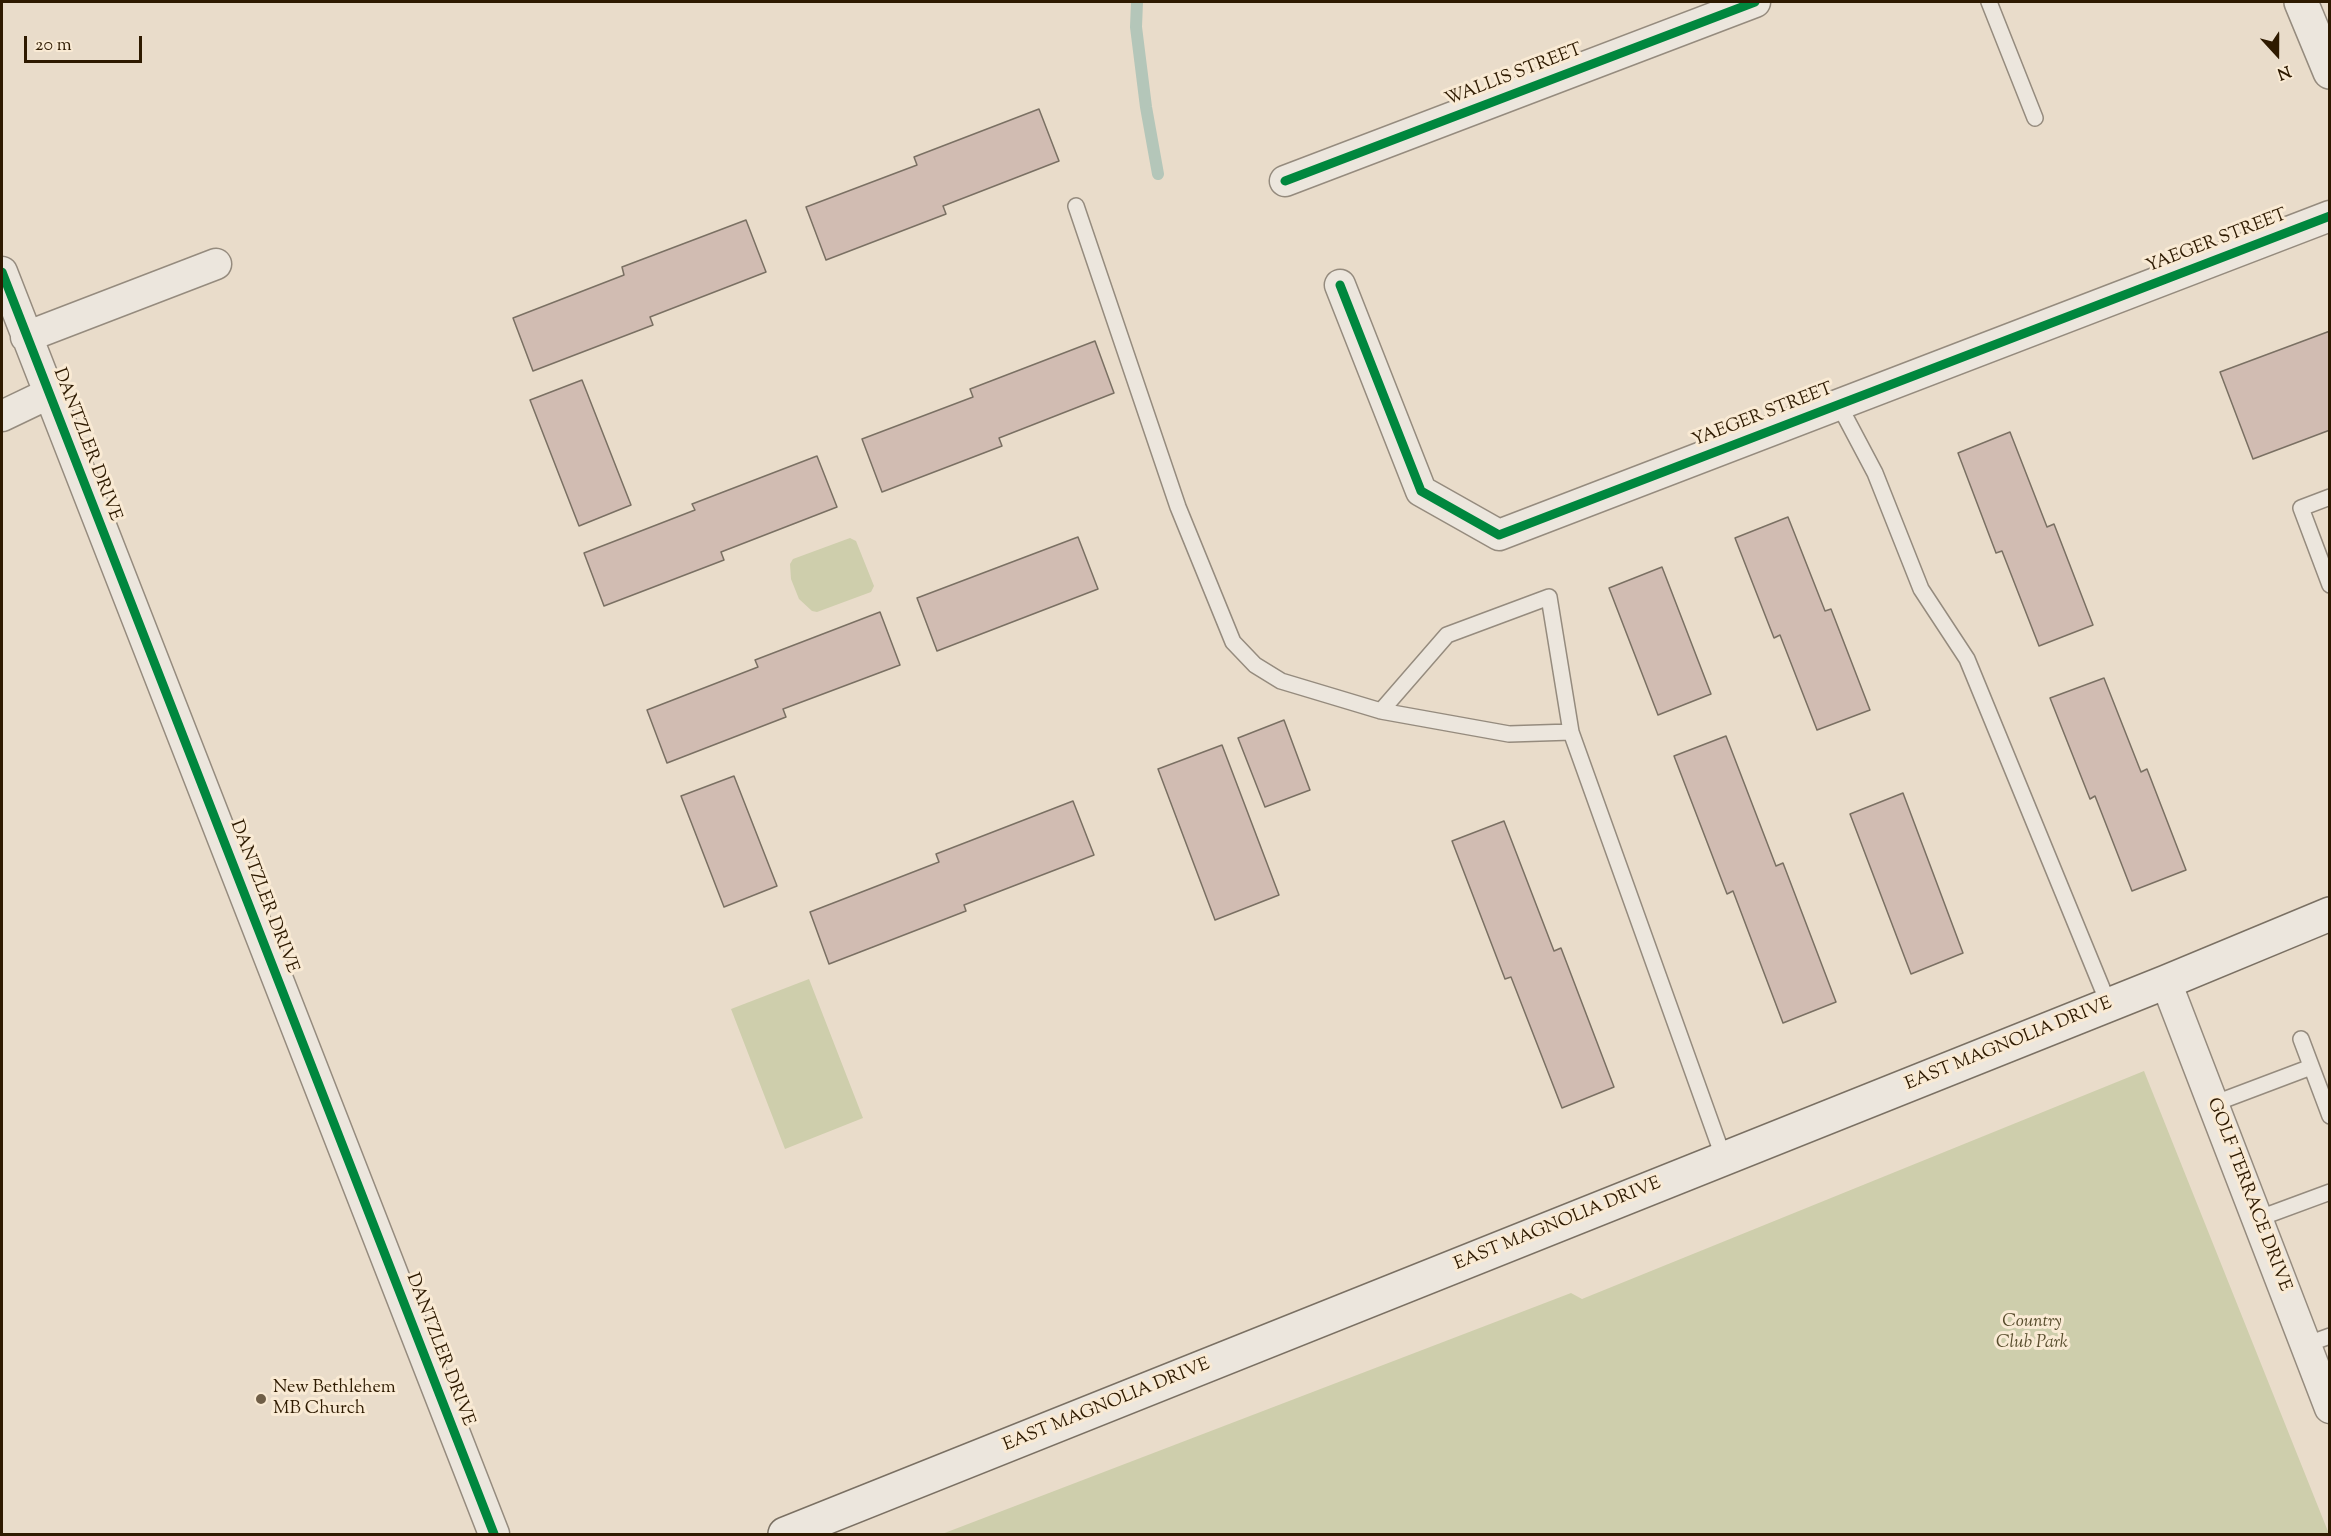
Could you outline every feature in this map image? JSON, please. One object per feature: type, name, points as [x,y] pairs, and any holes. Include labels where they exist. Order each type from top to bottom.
[{"type":"main road","points":[[2301,2],[2330,72]]},
{"type":"main road","name":"EAST MAGNOLIA DRIVE","points":[[785,1534],[2109,1005],[2330,914]]},
{"type":"street","name":"WALLIS STREET","points":[[1286,181],[1700,11],[1755,2]]},
{"type":"street","name":"YAEGER STREET","points":[[1340,285],[1420,490],[1499,535],[2330,216]]},
{"type":"street","points":[[26,337],[216,264]]},
{"type":"street","name":"DANTZLER DRIVE","points":[[2,272],[494,1534]]},
{"type":"street","points":[[2,416],[48,394]]},
{"type":"street","name":"GOLF TERRACE DRIVE","points":[[2166,982],[2257,1219],[2317,1340],[2330,1408]]},
{"type":"lane","points":[[1989,2],[2035,118]]},
{"type":"lane","points":[[1076,206],[1178,507],[1233,642],[1255,665],[1281,681],[1381,711],[1509,734],[1571,732]]},
{"type":"lane","points":[[1839,405],[1875,473],[1921,590],[1967,659],[2109,1005]]},
{"type":"lane","points":[[2330,497],[2301,508],[2330,585]]},
{"type":"lane","points":[[1381,711],[1448,635],[1549,597],[1571,732],[1724,1159]]},
{"type":"lane","points":[[2301,1039],[2330,1116]]},
{"type":"lane","points":[[2213,1104],[2311,1067]]},
{"type":"lane","points":[[2257,1219],[2330,1192]]},
{"type":"green space","points":[[850,538],[856,541],[874,586],[871,592],[817,612],[812,611],[799,599],[791,579],[790,564],[793,559]]},
{"type":"green space","points":[[809,979],[863,1118],[785,1149],[731,1009]]},
{"type":"green space","name":"Country Club Park","points":[[2144,1071],[2329,1534],[942,1534],[1571,1293],[1582,1299]]},
{"type":"building","points":[[1039,109],[1059,161],[943,206],[946,214],[826,260],[806,207],[917,165],[914,157]]},
{"type":"building","points":[[746,220],[766,272],[650,317],[653,325],[533,371],[513,318],[624,275],[622,267]]},
{"type":"building","points":[[2330,331],[2330,430],[2253,459],[2220,372]]},
{"type":"building","points":[[1095,341],[1114,393],[999,438],[1002,446],[882,492],[862,439],[973,397],[970,389]]},
{"type":"building","points":[[582,380],[631,505],[579,526],[530,400]]},
{"type":"building","points":[[2010,432],[2047,527],[2054,524],[2093,625],[2039,646],[2002,551],[1996,553],[1958,453]]},
{"type":"building","points":[[817,456],[837,507],[721,552],[724,560],[604,606],[584,553],[695,510],[692,504]]},
{"type":"building","points":[[1788,517],[1825,611],[1831,609],[1870,710],[1817,730],[1780,635],[1774,638],[1735,538]]},
{"type":"building","points":[[1078,537],[1098,589],[937,651],[917,598]]},
{"type":"building","points":[[1662,567],[1711,694],[1658,715],[1609,588]]},
{"type":"building","points":[[880,612],[900,665],[783,709],[786,717],[667,763],[647,710],[758,667],[755,660]]},
{"type":"building","points":[[2104,678],[2141,772],[2147,769],[2186,870],[2132,891],[2095,796],[2090,799],[2050,698]]},
{"type":"building","points":[[1284,720],[1310,790],[1265,807],[1238,738]]},
{"type":"building","points":[[1726,736],[1776,866],[1783,863],[1836,1002],[1783,1023],[1733,891],[1727,894],[1674,756]]},
{"type":"building","points":[[1222,745],[1279,895],[1215,920],[1158,769]]},
{"type":"building","points":[[734,776],[777,886],[724,907],[681,796]]},
{"type":"building","points":[[1903,793],[1963,953],[1911,974],[1850,814]]},
{"type":"building","points":[[1073,801],[1094,855],[964,905],[966,911],[829,964],[810,912],[939,862],[936,854]]},
{"type":"building","points":[[1504,821],[1554,951],[1561,948],[1614,1087],[1562,1108],[1511,977],[1505,979],[1452,841]]},
{"type":"waterway","points":[[1137,2],[1136,27],[1146,107],[1158,174]]},
{"type":"cycle path","points":[[1285,181],[1755,2]]},
{"type":"cycle path","points":[[1340,285],[1421,491],[1499,535],[2330,216]]},
{"type":"cycle path","points":[[2,272],[494,1534]]},
{"type":"place","name":"New Bethlehem MB Church","points":[[261,1399]]}]
